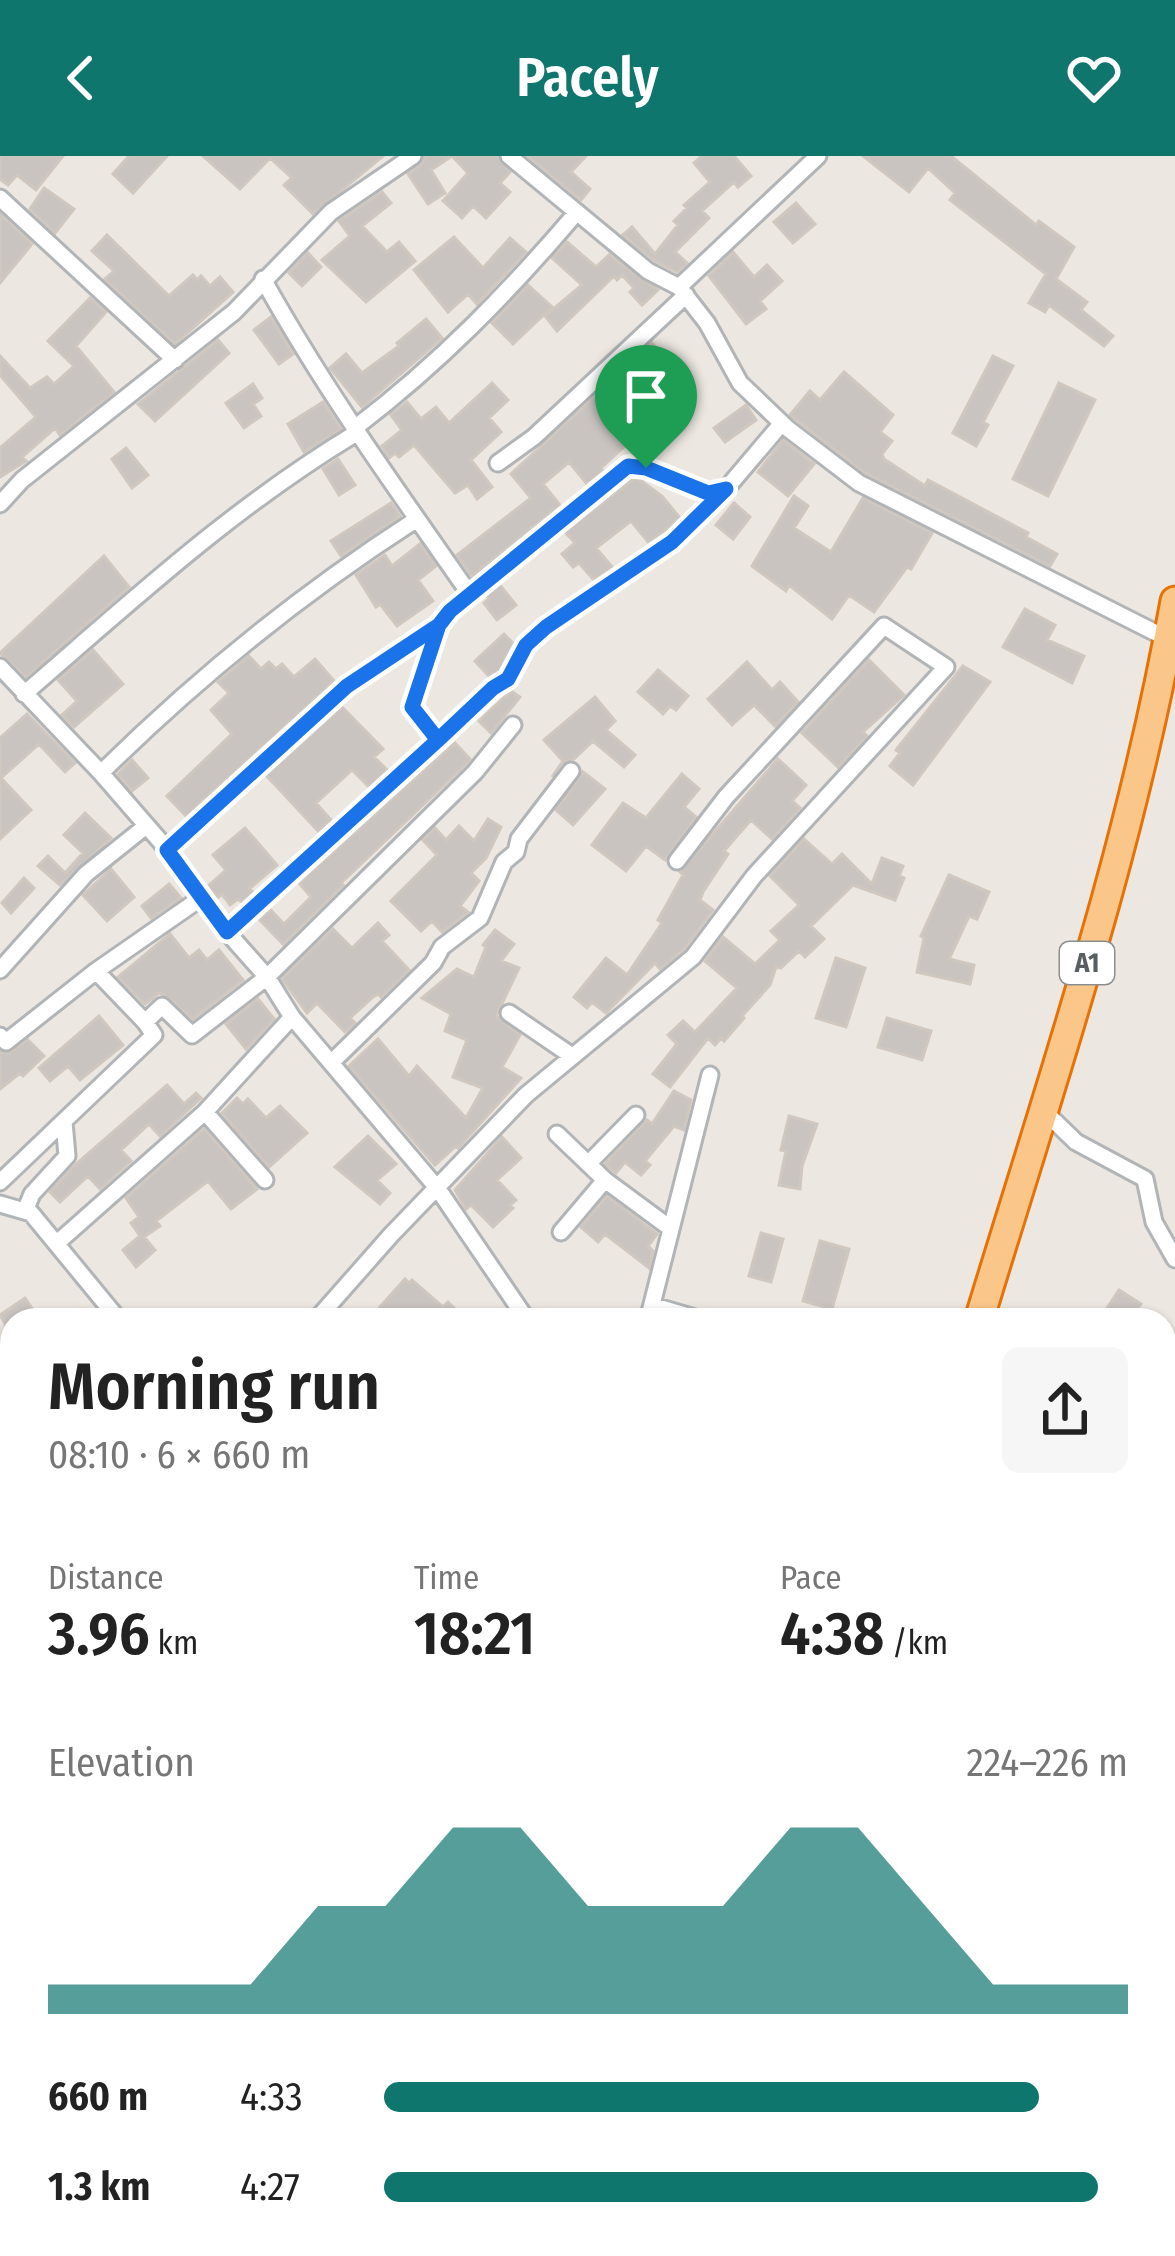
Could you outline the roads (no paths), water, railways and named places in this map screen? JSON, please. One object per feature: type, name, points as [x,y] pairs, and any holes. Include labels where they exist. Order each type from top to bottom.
[{"type":"highway","name":"A1","points":[[983,1308],[1068,1039],[1175,602]]},
{"type":"street","points":[[0,507],[22,480],[233,311],[331,212],[413,156]]},
{"type":"street","points":[[509,156],[648,271],[682,291],[740,383],[782,423],[871,490],[1168,639]]},
{"type":"street","points":[[498,463],[534,436],[818,156]]},
{"type":"street","points":[[0,198],[175,360]]},
{"type":"street","points":[[24,694],[232,514],[353,435],[356,427],[425,374],[537,260],[577,212]]},
{"type":"street","points":[[262,279],[313,370],[469,593]]},
{"type":"street","points":[[227,932],[508,679],[526,645],[546,627],[672,542],[726,489],[782,423]]},
{"type":"street","points":[[167,850],[347,686],[439,625],[469,593],[628,466],[637,464],[708,493],[726,489]]},
{"type":"street","points":[[100,772],[244,641],[342,567],[417,519]]},
{"type":"street","points":[[438,740],[412,707],[439,625]]},
{"type":"street","points":[[327,1308],[526,1095],[692,957],[754,876],[946,667],[884,626],[726,797],[676,861]]},
{"type":"street","points":[[3,677],[100,772],[167,850],[227,932],[268,977],[292,1017],[438,1189],[519,1308]]},
{"type":"street","points":[[145,1022],[162,1006],[192,1035],[268,977],[475,772],[513,725]]},
{"type":"street","points":[[331,1064],[433,963],[442,947],[480,918],[504,862],[516,852],[519,838],[571,771]]},
{"type":"street","points":[[0,970],[86,874],[146,826]]},
{"type":"street","points":[[0,1036],[6,1042],[96,971],[202,898]]},
{"type":"street","points":[[0,1182],[154,1035],[96,971]]},
{"type":"street","points":[[508,1013],[572,1056]]},
{"type":"street","points":[[57,1243],[205,1112],[292,1017]]},
{"type":"street","points":[[652,1308],[710,1075]]},
{"type":"street","points":[[205,1112],[265,1180]]},
{"type":"street","points":[[1044,1112],[1076,1142],[1145,1179],[1154,1222],[1175,1258]]},
{"type":"street","points":[[588,1164],[636,1115]]},
{"type":"street","points":[[26,1211],[32,1194],[68,1156],[64,1122]]},
{"type":"street","points":[[557,1134],[605,1180],[670,1228]]},
{"type":"street","points":[[560,1232],[605,1180]]},
{"type":"street","points":[[0,1204],[26,1211],[109,1308]]}]
